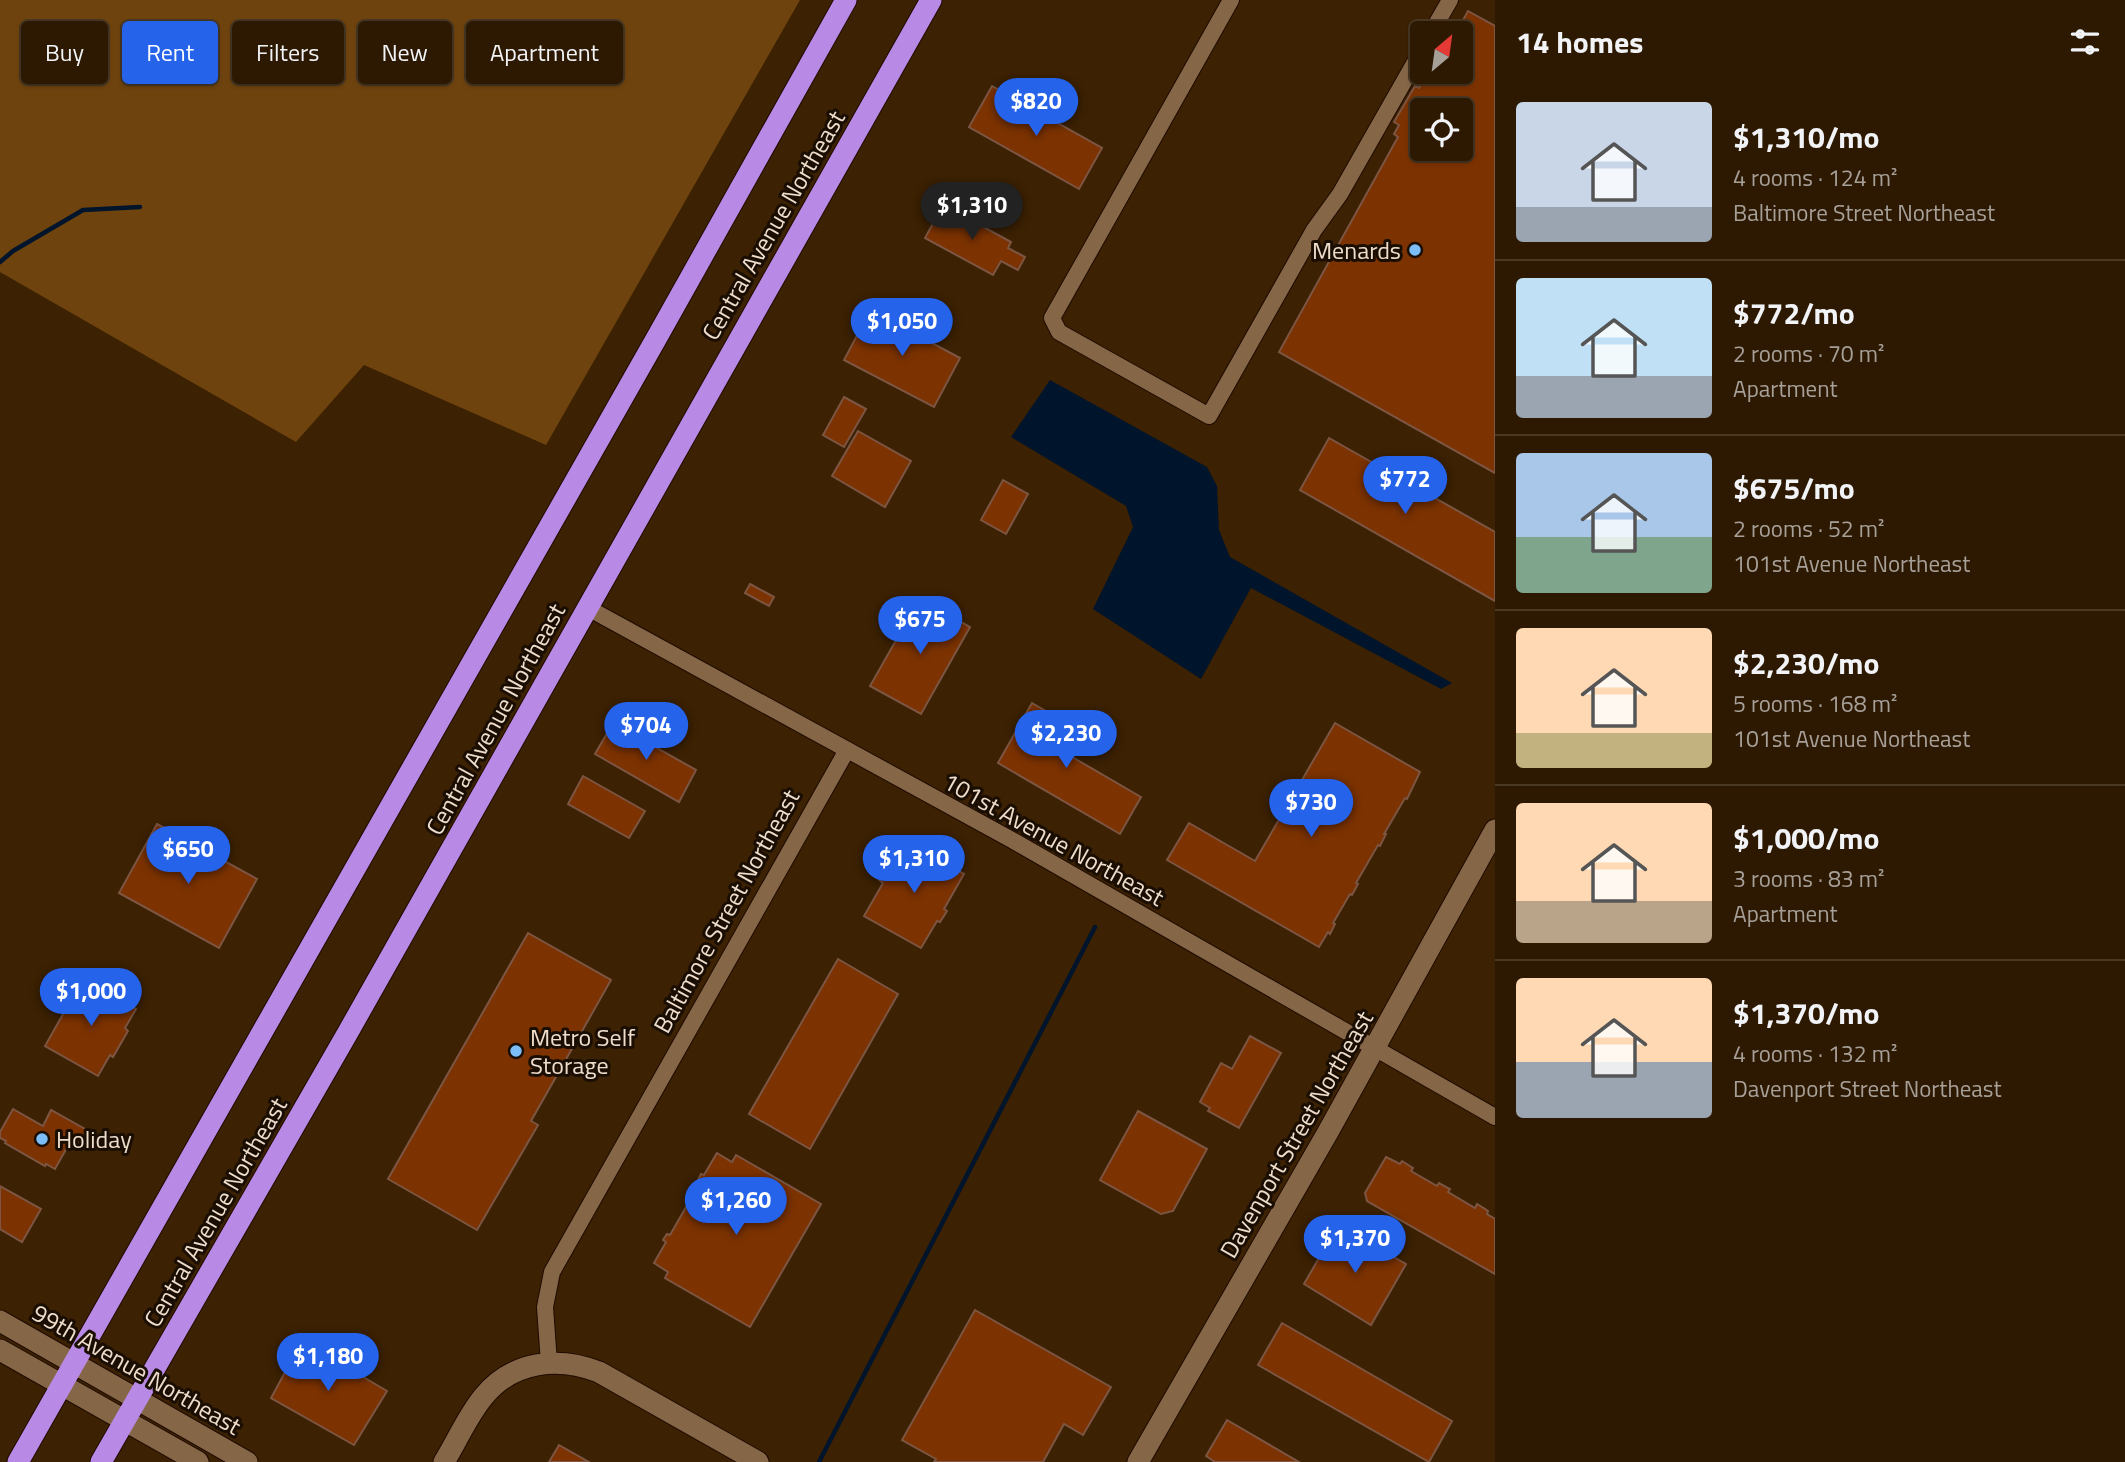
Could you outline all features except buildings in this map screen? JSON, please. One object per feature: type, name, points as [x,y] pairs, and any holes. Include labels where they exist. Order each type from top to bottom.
[{"type":"highway","name":"Central Avenue Northeast","points":[[18,1462],[846,0]]},
{"type":"highway","name":"Central Avenue Northeast","points":[[102,1462],[931,0]]},
{"type":"street","points":[[1231,0],[1052,317],[1059,332],[1209,416],[1314,230],[1340,194],[1410,71]]},
{"type":"street","points":[[1438,21],[1450,0]]},
{"type":"street","name":"101st Avenue Northeast","points":[[588,608],[1012,840],[1495,1117]]},
{"type":"street","name":"Baltimore Street Northeast","points":[[549,1363],[545,1307],[552,1272],[847,750]]},
{"type":"street","name":"Davenport Street Northeast","points":[[1138,1462],[1375,1047],[1495,830]]},
{"type":"street","name":"99th Avenue Northeast","points":[[0,1321],[247,1462]]},
{"type":"street","name":"99th Avenue Northeast","points":[[0,1350],[198,1462]]},
{"type":"street","points":[[446,1462],[477,1406],[496,1384],[512,1373],[549,1363],[573,1364],[599,1373],[758,1462]]},
{"type":"street","points":[[431,1462],[440,1449],[456,1441]]},
{"type":"shaded area","points":[[0,0],[800,0],[546,445],[364,365],[296,442],[0,272]]},
{"type":"water","points":[[1050,380],[1207,467],[1217,486],[1219,530],[1230,557],[1452,683],[1441,689],[1251,588],[1201,679],[1093,609],[1133,527],[1126,506],[1011,437]]},
{"type":"waterway","points":[[0,262],[13,251],[83,210],[140,207]]},
{"type":"waterway","points":[[819,1462],[1095,927]]},
{"type":"place","name":"Menards","points":[[1415,250]]},
{"type":"place","name":"Metro Self Storage","points":[[516,1051]]},
{"type":"place","name":"Holiday","points":[[42,1139]]}]
